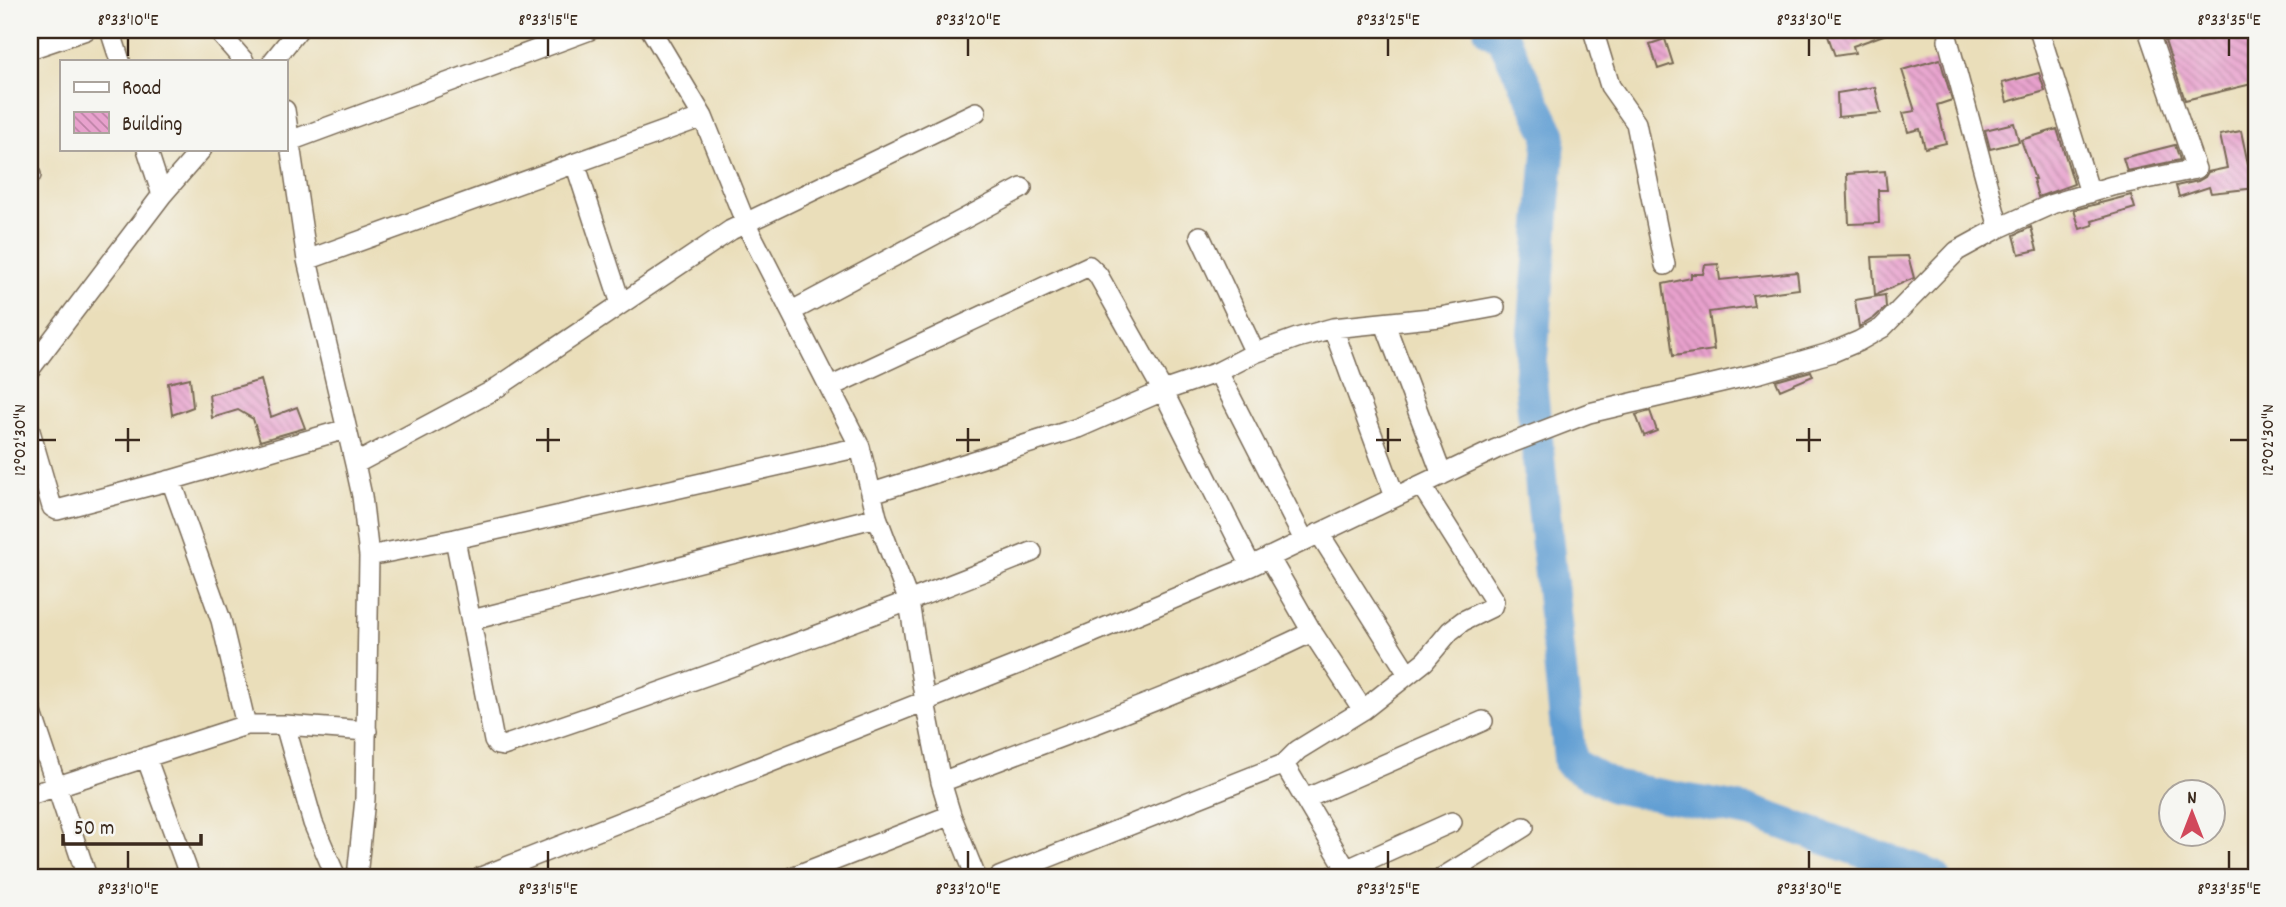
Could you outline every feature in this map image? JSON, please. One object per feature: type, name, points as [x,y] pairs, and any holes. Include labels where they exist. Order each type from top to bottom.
[{"type":"street","points":[[30,49],[86,30]]},
{"type":"street","points":[[110,30],[120,60]]},
{"type":"street","points":[[217,30],[243,60]]},
{"type":"street","points":[[276,60],[298,30]]},
{"type":"street","points":[[290,141],[590,30]]},
{"type":"street","points":[[652,30],[703,117],[746,224],[860,447],[877,517],[909,602],[941,782],[951,816],[976,877]]},
{"type":"street","points":[[1593,30],[1610,86],[1636,124],[1665,265]]},
{"type":"street","points":[[2039,30],[2090,193]]},
{"type":"street","points":[[481,877],[925,702],[1251,566],[1496,449],[1590,413],[1760,373],[1833,352],[1859,341],[1882,328],[1956,251],[1999,228],[2052,204],[2196,169],[2148,30]]},
{"type":"street","points":[[1948,40],[1999,228]]},
{"type":"street","points":[[355,464],[492,391],[731,230],[975,112]]},
{"type":"street","points":[[307,260],[703,117]]},
{"type":"street","points":[[287,122],[307,260],[362,496],[369,556],[365,799],[357,877]]},
{"type":"street","points":[[147,150],[162,195]]},
{"type":"street","points":[[30,369],[162,195],[201,150]]},
{"type":"street","points":[[575,163],[621,304]]},
{"type":"street","points":[[792,311],[1021,188]]},
{"type":"street","points":[[1200,236],[1255,354]]},
{"type":"street","points":[[830,387],[1089,266],[1098,275],[1163,391],[1251,566]]},
{"type":"street","points":[[872,493],[1078,428],[1297,338],[1333,328],[1440,317],[1495,307]]},
{"type":"street","points":[[1385,324],[1442,475]]},
{"type":"street","points":[[1333,328],[1395,497]]},
{"type":"street","points":[[1218,372],[1311,537],[1408,674]]},
{"type":"street","points":[[30,430],[52,506],[57,510],[346,429]]},
{"type":"street","points":[[369,556],[860,447]]},
{"type":"street","points":[[171,480],[221,620],[246,725]]},
{"type":"street","points":[[999,877],[1284,764],[1298,750],[1363,710],[1424,662],[1450,631],[1463,621],[1492,607],[1494,601],[1421,485]]},
{"type":"street","points":[[472,620],[877,517]]},
{"type":"street","points":[[455,539],[494,741],[503,746],[692,682],[909,602],[1032,552]]},
{"type":"street","points":[[1269,557],[1312,632],[1363,710]]},
{"type":"street","points":[[941,782],[1140,708],[1250,662],[1312,632]]},
{"type":"street","points":[[30,707],[87,877]]},
{"type":"street","points":[[1305,799],[1483,721]]},
{"type":"street","points":[[30,795],[246,725],[367,731]]},
{"type":"street","points":[[285,725],[313,823],[336,877]]},
{"type":"street","points":[[146,757],[190,877]]},
{"type":"street","points":[[1284,764],[1305,799],[1343,875],[1452,822]]},
{"type":"street","points":[[792,877],[951,816]]},
{"type":"street","points":[[1443,877],[1524,827]]},
{"type":"building","points":[[1855,30],[1892,32],[1853,46],[1855,53],[1835,56],[1828,36]]},
{"type":"building","points":[[2203,30],[2247,30],[2256,66],[2256,83],[2185,100],[2165,41],[2204,32]]},
{"type":"building","points":[[1665,39],[1673,64],[1658,69],[1650,44]]},
{"type":"building","points":[[1940,59],[1952,100],[1937,105],[1946,143],[1925,148],[1920,129],[1908,132],[1903,113],[1915,111],[1902,70]]},
{"type":"building","points":[[2039,73],[2045,91],[2007,102],[2002,83]]},
{"type":"building","points":[[1875,87],[1881,113],[1838,117],[1837,93]]},
{"type":"building","points":[[2014,123],[2019,142],[1990,149],[1985,130]]},
{"type":"building","points":[[2057,129],[2074,184],[2038,197],[2035,179],[2021,140]]},
{"type":"building","points":[[2241,131],[2248,164],[2256,163],[2256,188],[2211,193],[2209,187],[2179,197],[2176,186],[2198,181],[2208,172],[2227,168],[2220,135]]},
{"type":"building","points":[[2175,145],[2180,160],[2127,171],[2123,158]]},
{"type":"building","points":[[1885,171],[1887,190],[1878,190],[1879,223],[1849,224],[1847,174]]},
{"type":"building","points":[[2131,195],[2135,208],[2092,221],[2093,225],[2080,229],[2074,210]]},
{"type":"building","points":[[2031,227],[2037,250],[2019,254],[2014,235]]},
{"type":"building","points":[[1908,256],[1914,278],[1875,295],[1872,257]]},
{"type":"building","points":[[1718,264],[1720,280],[1797,272],[1799,289],[1752,295],[1754,306],[1709,312],[1714,350],[1673,356],[1663,284],[1691,278],[1691,274],[1703,274],[1705,265]]},
{"type":"building","points":[[1885,295],[1886,307],[1859,327],[1855,300]]},
{"type":"building","points":[[1811,371],[1813,376],[1780,390],[1776,381]]},
{"type":"building","points":[[190,378],[193,407],[172,415],[168,383]]},
{"type":"building","points":[[261,380],[271,417],[297,407],[305,428],[260,441],[253,419],[238,410],[212,418],[209,395]]},
{"type":"building","points":[[1650,411],[1657,431],[1644,436],[1636,415]]},
{"type":"waterway","points":[[1490,30],[1503,38],[1550,135],[1530,376],[1570,763],[1615,787],[1752,812],[1934,877]]}]
